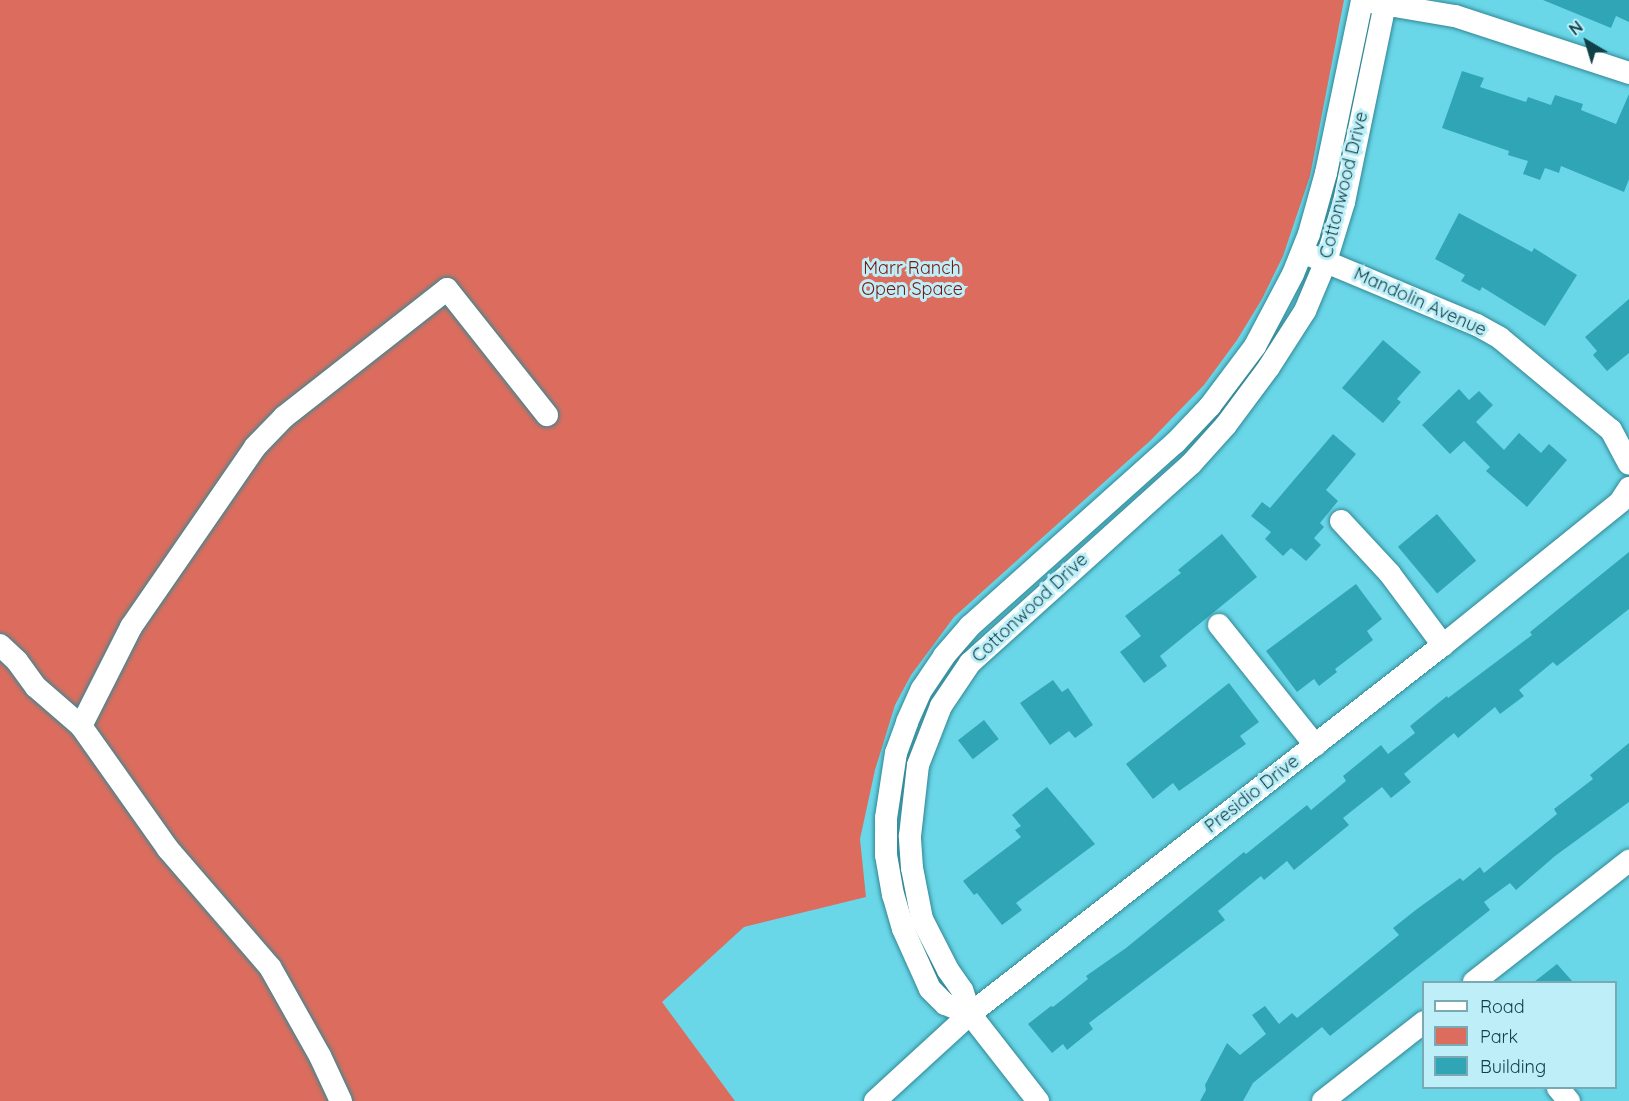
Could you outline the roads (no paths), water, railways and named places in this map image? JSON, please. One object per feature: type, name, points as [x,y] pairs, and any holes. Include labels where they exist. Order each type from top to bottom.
[{"type":"street","points":[[1362,1],[1386,2],[1455,16],[1629,73]]},
{"type":"street","name":"Cottonwood Drive","points":[[970,1014],[945,1004],[930,989],[906,938],[893,895],[886,855],[886,818],[896,753],[907,722],[922,688],[944,656],[970,626],[1152,464],[1210,406],[1255,346],[1302,253],[1326,173],[1362,1]]},
{"type":"street","name":"Cottonwood Drive","points":[[970,1014],[962,990],[948,970],[922,919],[912,868],[910,836],[918,765],[941,706],[970,663],[1191,464],[1226,425],[1269,367],[1305,311],[1326,261],[1344,202],[1386,2]]},
{"type":"street","name":"Mandolin Avenue","points":[[1302,253],[1477,325],[1500,338],[1611,430],[1629,464]]},
{"type":"street","points":[[81,726],[131,627],[255,447],[284,417],[447,289],[547,415]]},
{"type":"street","name":"Presidio Drive","points":[[875,1101],[970,1014],[1443,645],[1620,502],[1629,488]]},
{"type":"street","points":[[1341,521],[1390,574],[1443,645]]},
{"type":"street","points":[[1219,625],[1315,745]]},
{"type":"street","points":[[0,645],[17,661],[36,687],[81,726],[121,778],[168,849],[270,968],[320,1056],[341,1101]]},
{"type":"street","points":[[1476,981],[1629,861]]},
{"type":"street","points":[[970,1014],[1038,1101]]},
{"type":"street","points":[[1323,1101],[1422,1024]]},
{"type":"street","points":[[1559,1089],[1569,1101]]},
{"type":"park label","name":"Marr Ranch Open Space","points":[[912,279]]}]
